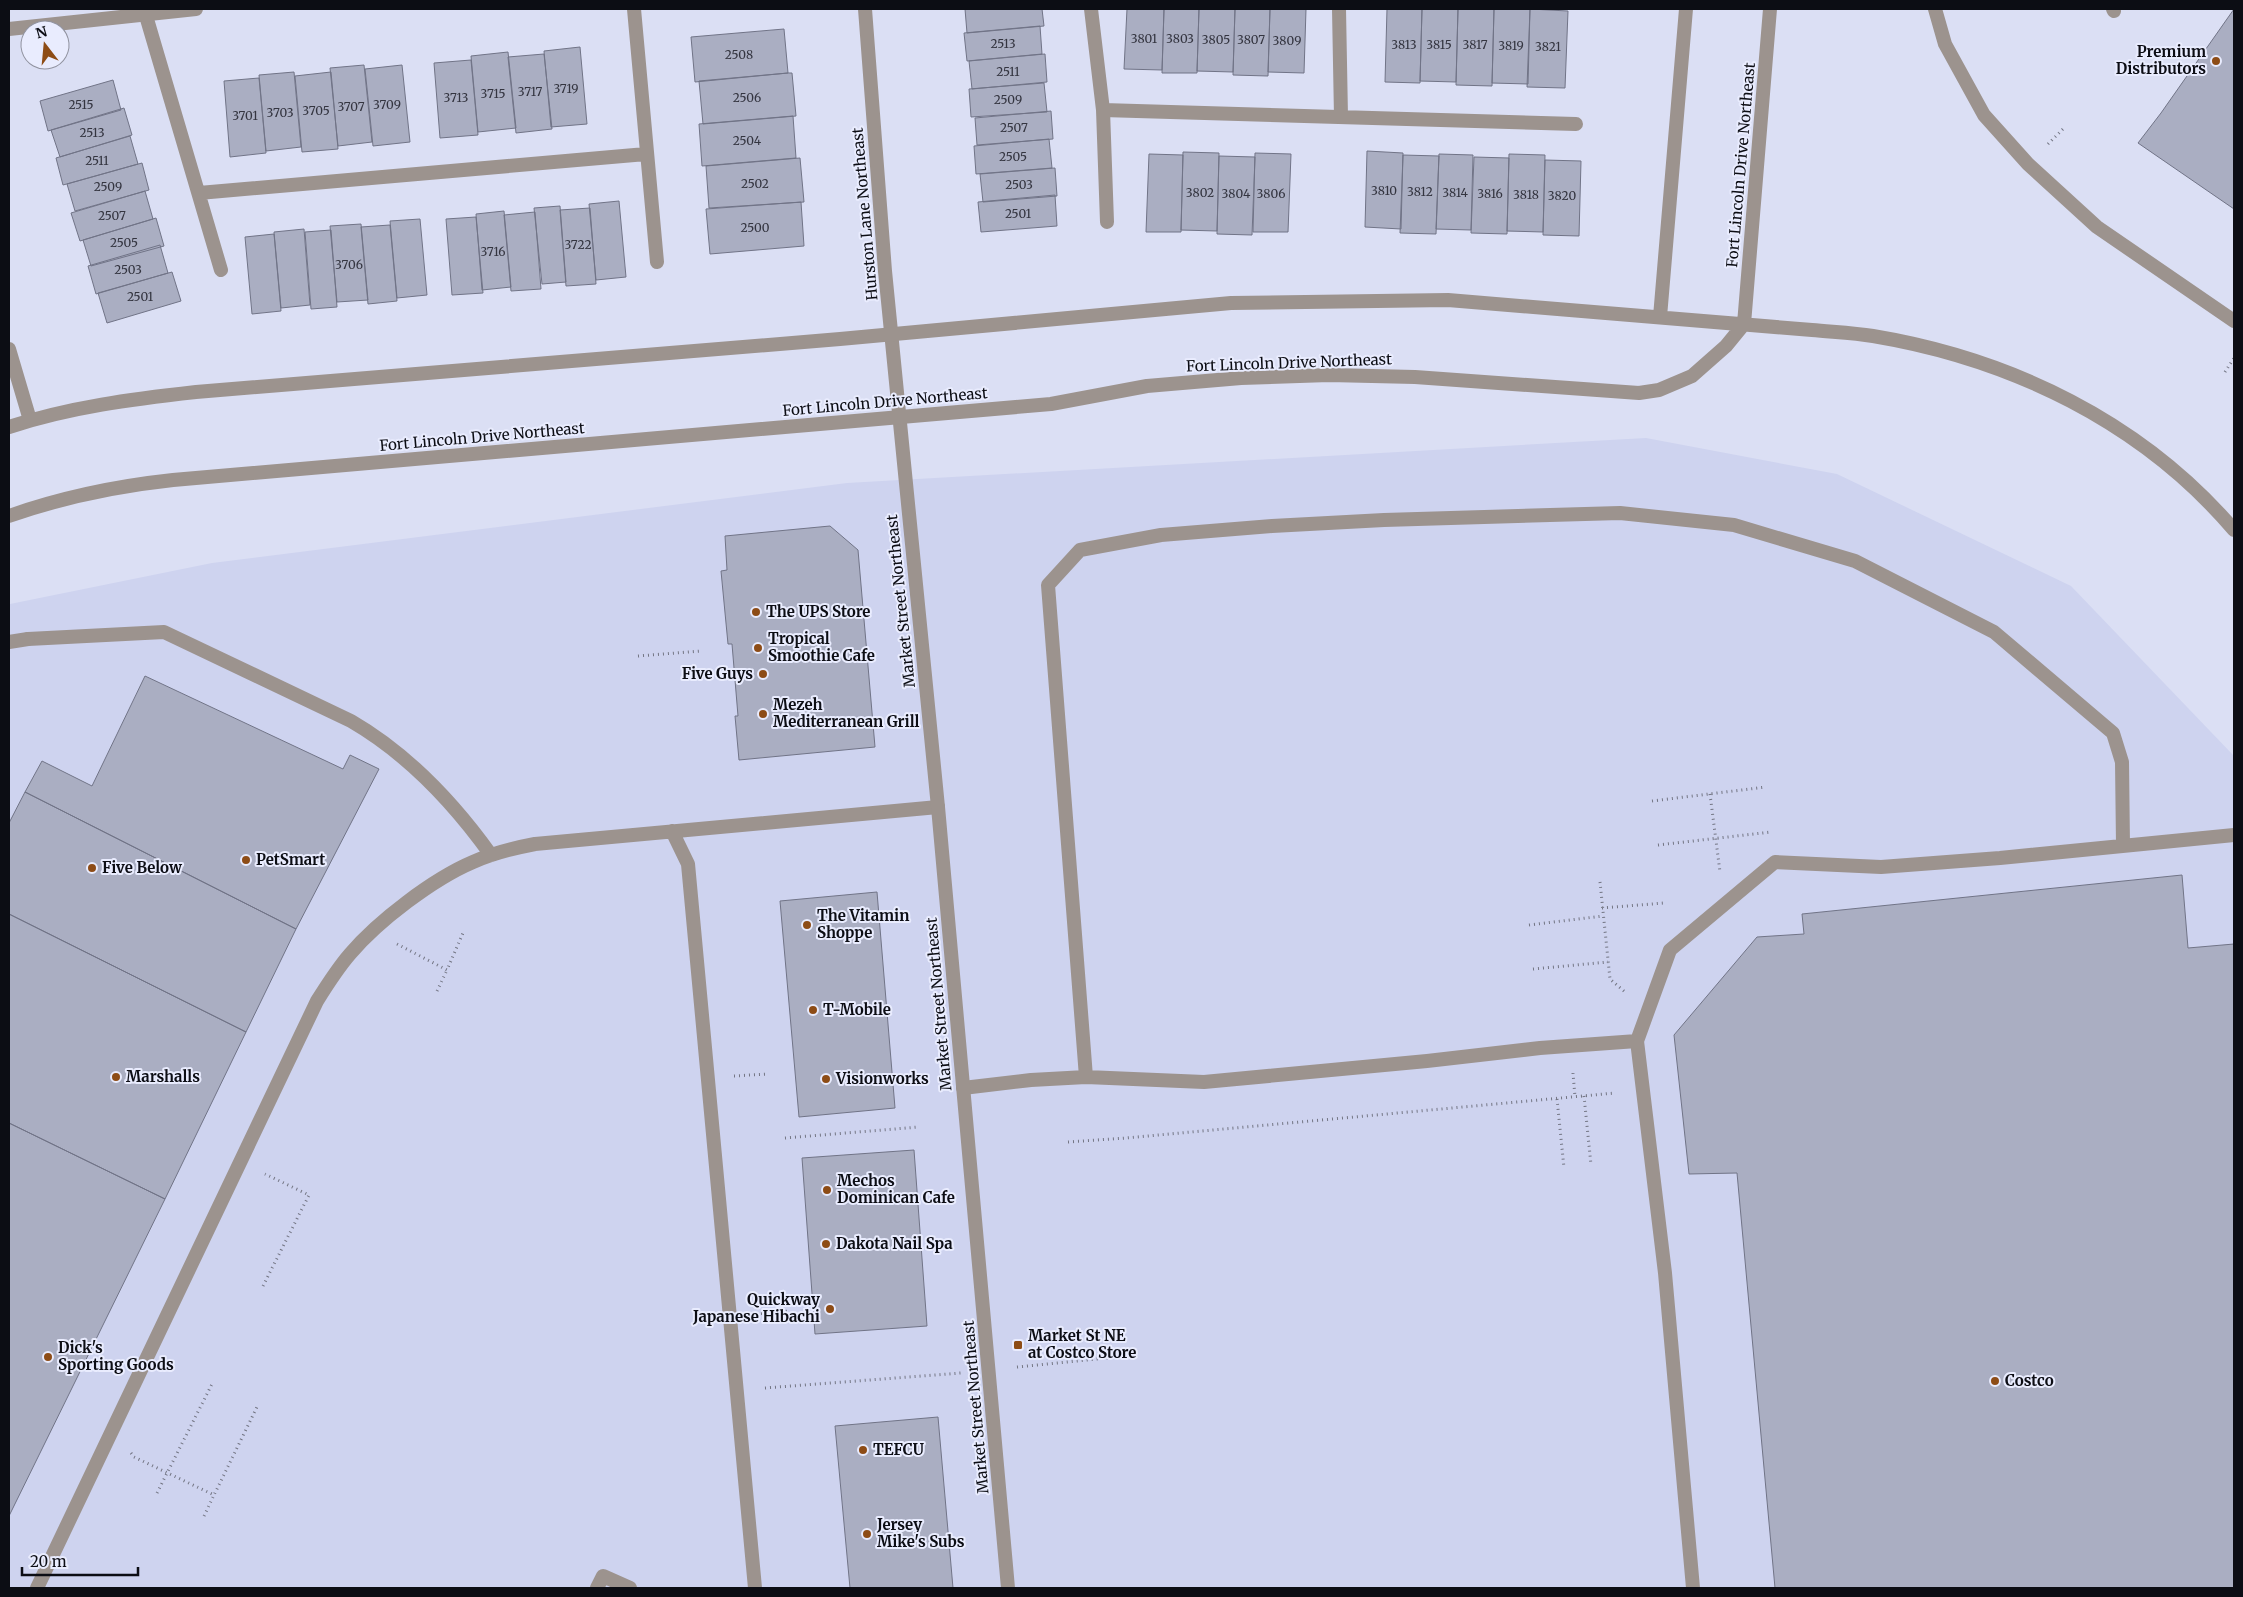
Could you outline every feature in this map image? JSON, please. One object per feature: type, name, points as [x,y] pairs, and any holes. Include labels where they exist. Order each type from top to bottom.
[{"type":"street","points":[[9,29],[145,11],[196,9]]},
{"type":"street","points":[[634,9],[657,262]]},
{"type":"street","name":"Hurston Lane Northeast","points":[[864,9],[899,417]]},
{"type":"street","points":[[1091,9],[1103,110],[1107,222]]},
{"type":"street","points":[[1339,9],[1341,117]]},
{"type":"street","points":[[1660,317],[1686,9]]},
{"type":"street","name":"Fort Lincoln Drive Northeast","points":[[9,516],[78,495],[127,485],[1052,404],[1147,386],[1285,376],[1372,374],[1576,387],[1639,393],[1658,390],[1692,376],[1726,346],[1744,324],[1770,9]]},
{"type":"street","points":[[1935,9],[1945,44],[1984,115],[2028,164],[2097,227],[2234,321]]},
{"type":"street","points":[[145,11],[221,270]]},
{"type":"street","points":[[1103,110],[1576,124]]},
{"type":"street","points":[[199,193],[646,154]]},
{"type":"street","points":[[9,427],[30,420],[109,403],[196,392],[891,334],[1163,309],[1308,301],[1448,300],[1872,336],[1968,359],[2022,378],[2107,420],[2150,450],[2193,487],[2234,530]]},
{"type":"street","points":[[9,349],[30,420]]},
{"type":"street","name":"Market Street Northeast","points":[[899,417],[938,807],[1008,1588]]},
{"type":"street","points":[[1086,1076],[1048,586],[1080,550],[1160,535],[1384,520],[1620,513],[1734,525],[1856,561],[1994,632],[2113,733],[2122,762],[2123,845]]},
{"type":"street","points":[[9,642],[28,639],[164,632],[351,721],[370,732],[399,753],[442,795],[466,820],[491,855]]},
{"type":"street","points":[[37,1588],[317,1001],[332,977],[351,953],[375,929],[414,898],[453,872],[491,855],[535,844],[938,807]]},
{"type":"street","points":[[672,831],[688,864],[755,1588]]},
{"type":"street","points":[[1693,1588],[1665,1273],[1637,1041],[1670,950],[1775,862],[1881,867],[2000,858],[2234,835]]},
{"type":"street","points":[[963,1088],[1086,1076],[1204,1082],[1427,1061],[1540,1048],[1637,1041]]},
{"type":"street","points":[[597,1588],[603,1576],[630,1588]]},
{"type":"path","points":[[2225,372],[2234,358]]},
{"type":"path","points":[[638,656],[701,651]]},
{"type":"path","points":[[1652,801],[1766,787]]},
{"type":"path","points":[[1710,794],[1724,904]]},
{"type":"path","points":[[1658,845],[1772,832]]},
{"type":"path","points":[[1600,882],[1610,979],[1647,1012]]},
{"type":"path","points":[[1602,908],[1664,903]]},
{"type":"path","points":[[1529,925],[1603,916]]},
{"type":"path","points":[[375,929],[408,951],[446,970]]},
{"type":"path","points":[[437,991],[463,933]]},
{"type":"path","points":[[1533,969],[1608,962]]},
{"type":"path","points":[[708,1078],[768,1074]]},
{"type":"path","points":[[1068,1142],[1644,1091]]},
{"type":"path","points":[[1584,1096],[1591,1165]]},
{"type":"path","points":[[1557,1099],[1564,1168]]},
{"type":"path","points":[[785,1138],[919,1126]]},
{"type":"path","points":[[244,1155],[268,1176],[309,1195],[263,1286]]},
{"type":"path","points":[[730,1316],[790,1311]]},
{"type":"path","points":[[1017,1367],[1116,1358]]},
{"type":"path","points":[[736,1390],[961,1372]]},
{"type":"path","points":[[157,1494],[212,1384]]},
{"type":"path","points":[[204,1516],[257,1407]]},
{"type":"path","points":[[116,1423],[134,1457],[214,1495]]},
{"type":"shaded area","points":[[1646,438],[1837,474],[2071,586],[2234,756],[2234,1588],[9,1588],[10,604],[212,563],[847,483]]},
{"type":"building","points":[[965,9],[1042,9],[1044,26],[967,33]]},
{"type":"building","points":[[1127,9],[1164,9],[1162,70],[1124,69]]},
{"type":"building","points":[[1164,9],[1199,9],[1197,73],[1162,73]]},
{"type":"building","points":[[1199,9],[1235,9],[1233,72],[1197,71]]},
{"type":"building","points":[[1235,9],[1270,9],[1268,76],[1233,75]]},
{"type":"building","points":[[1270,9],[1306,9],[1304,73],[1268,72]]},
{"type":"building","points":[[1387,9],[1422,9],[1420,83],[1385,82]]},
{"type":"building","points":[[1422,9],[1458,9],[1456,82],[1420,81]]},
{"type":"building","points":[[1458,9],[1494,9],[1492,86],[1456,85]]},
{"type":"building","points":[[1494,9],[1530,9],[1528,84],[1492,83]]},
{"type":"building","points":[[1530,9],[1568,11],[1565,88],[1527,87]]},
{"type":"building","name":"Premium Distributors","points":[[2234,9],[2234,209],[2138,143]]},
{"type":"building","points":[[1040,26],[1042,54],[967,61],[964,33]]},
{"type":"building","points":[[784,29],[788,73],[695,82],[691,37]]},
{"type":"building","points":[[580,47],[587,124],[551,127],[544,51]]},
{"type":"building","points":[[508,52],[516,128],[478,132],[471,56]]},
{"type":"building","points":[[544,54],[552,129],[516,133],[508,57]]},
{"type":"building","points":[[1045,54],[1047,82],[972,89],[969,61]]},
{"type":"building","points":[[471,60],[478,135],[440,138],[434,63]]},
{"type":"building","points":[[364,65],[372,142],[338,146],[330,68]]},
{"type":"building","points":[[402,65],[410,142],[373,146],[365,69]]},
{"type":"building","points":[[294,72],[301,147],[266,151],[259,75]]},
{"type":"building","points":[[331,72],[338,149],[302,152],[295,76]]},
{"type":"building","points":[[792,73],[796,116],[703,124],[699,81]]},
{"type":"building","points":[[259,78],[266,153],[230,157],[224,81]]},
{"type":"building","points":[[113,80],[121,110],[48,131],[40,101]]},
{"type":"building","points":[[1044,83],[1047,112],[971,117],[969,89]]},
{"type":"building","points":[[124,108],[132,135],[60,157],[51,130]]},
{"type":"building","points":[[1051,111],[1053,139],[977,145],[975,118]]},
{"type":"building","points":[[793,116],[796,158],[702,166],[699,124]]},
{"type":"building","points":[[130,136],[138,164],[63,185],[56,158]]},
{"type":"building","points":[[1049,139],[1052,168],[976,174],[974,146]]},
{"type":"building","points":[[1367,151],[1403,153],[1401,229],[1365,227]]},
{"type":"building","points":[[1183,152],[1219,153],[1217,231],[1181,230]]},
{"type":"building","points":[[1255,153],[1291,154],[1288,232],[1253,232]]},
{"type":"building","points":[[1149,154],[1183,155],[1181,232],[1146,232]]},
{"type":"building","points":[[1439,154],[1473,155],[1471,230],[1436,229]]},
{"type":"building","points":[[1509,154],[1545,155],[1543,232],[1507,231]]},
{"type":"building","points":[[1403,155],[1439,156],[1436,234],[1400,233]]},
{"type":"building","points":[[1219,156],[1255,157],[1252,235],[1217,234]]},
{"type":"building","points":[[1474,157],[1509,158],[1507,234],[1471,233]]},
{"type":"building","points":[[800,158],[804,202],[709,208],[706,166]]},
{"type":"building","points":[[1545,160],[1581,161],[1579,236],[1543,235]]},
{"type":"building","points":[[142,163],[149,190],[75,211],[67,184]]},
{"type":"building","points":[[1055,168],[1057,196],[983,202],[980,174]]},
{"type":"building","points":[[145,191],[153,219],[80,241],[71,213]]},
{"type":"building","points":[[1055,195],[1057,226],[981,232],[978,202]]},
{"type":"building","points":[[619,201],[626,277],[596,280],[589,204]]},
{"type":"building","points":[[801,202],[804,246],[710,254],[706,209]]},
{"type":"building","points":[[560,206],[566,282],[542,284],[534,208]]},
{"type":"building","points":[[590,208],[596,284],[566,286],[560,210]]},
{"type":"building","points":[[504,211],[511,287],[482,290],[476,214]]},
{"type":"building","points":[[535,212],[541,289],[511,291],[504,215]]},
{"type":"building","points":[[476,217],[483,293],[452,295],[446,219]]},
{"type":"building","points":[[156,218],[164,246],[91,266],[83,240]]},
{"type":"building","points":[[420,219],[427,295],[397,298],[390,221]]},
{"type":"building","points":[[361,224],[368,300],[337,302],[330,226]]},
{"type":"building","points":[[390,225],[397,301],[368,304],[361,227]]},
{"type":"building","points":[[304,229],[310,305],[281,308],[274,232]]},
{"type":"building","points":[[331,230],[337,307],[311,309],[305,232]]},
{"type":"building","points":[[274,234],[281,311],[252,314],[245,237]]},
{"type":"building","points":[[160,245],[168,273],[96,294],[88,266]]},
{"type":"building","points":[[172,272],[181,301],[107,323],[98,293]]},
{"type":"building","points":[[830,526],[858,550],[875,747],[739,760],[735,716],[738,716],[732,644],[728,644],[721,571],[727,570],[725,536]]},
{"type":"building","name":"PetSmart","points":[[145,676],[343,769],[350,755],[379,769],[296,929],[25,792],[42,761],[92,786]]},
{"type":"building","name":"Five Below","points":[[25,792],[296,929],[246,1032],[9,914],[9,823]]},
{"type":"building","name":"Costco","points":[[2182,875],[2188,948],[2234,944],[2234,1588],[1775,1588],[1737,1173],[1689,1174],[1674,1035],[1757,937],[1804,934],[1802,914]]},
{"type":"building","points":[[877,892],[895,1108],[799,1117],[780,901]]},
{"type":"building","name":"Marshalls","points":[[9,914],[246,1032],[165,1199],[9,1123]]},
{"type":"building","name":"Dick's Sporting Goods","points":[[9,1123],[165,1199],[9,1516]]},
{"type":"building","points":[[914,1150],[927,1326],[815,1334],[802,1158]]},
{"type":"building","points":[[938,1417],[953,1588],[850,1588],[835,1426]]},
{"type":"place","name":"Premium Distributors","points":[[2216,61]]},
{"type":"place","name":"The UPS Store","points":[[756,612]]},
{"type":"place","name":"Tropical Smoothie Cafe","points":[[758,648]]},
{"type":"place","name":"Five Guys","points":[[763,674]]},
{"type":"place","name":"Mezeh Mediterranean Grill","points":[[763,714]]},
{"type":"place","name":"PetSmart","points":[[246,860]]},
{"type":"place","name":"Five Below","points":[[92,868]]},
{"type":"place","name":"The Vitamin Shoppe","points":[[807,925]]},
{"type":"place","name":"T-Mobile","points":[[813,1010]]},
{"type":"place","name":"Marshalls","points":[[116,1077]]},
{"type":"place","name":"Visionworks","points":[[826,1079]]},
{"type":"place","name":"Mechos Dominican Cafe","points":[[827,1190]]},
{"type":"place","name":"Dakota Nail Spa","points":[[826,1244]]},
{"type":"place","name":"Quickway Japanese Hibachi","points":[[830,1309]]},
{"type":"place","name":"Market St NE at Costco Store","points":[[1018,1345]]},
{"type":"place","name":"Dick's Sporting Goods","points":[[48,1357]]},
{"type":"place","name":"Costco","points":[[1995,1381]]},
{"type":"place","name":"TEFCU","points":[[863,1450]]},
{"type":"place","name":"Jersey Mike's Subs","points":[[867,1534]]}]
